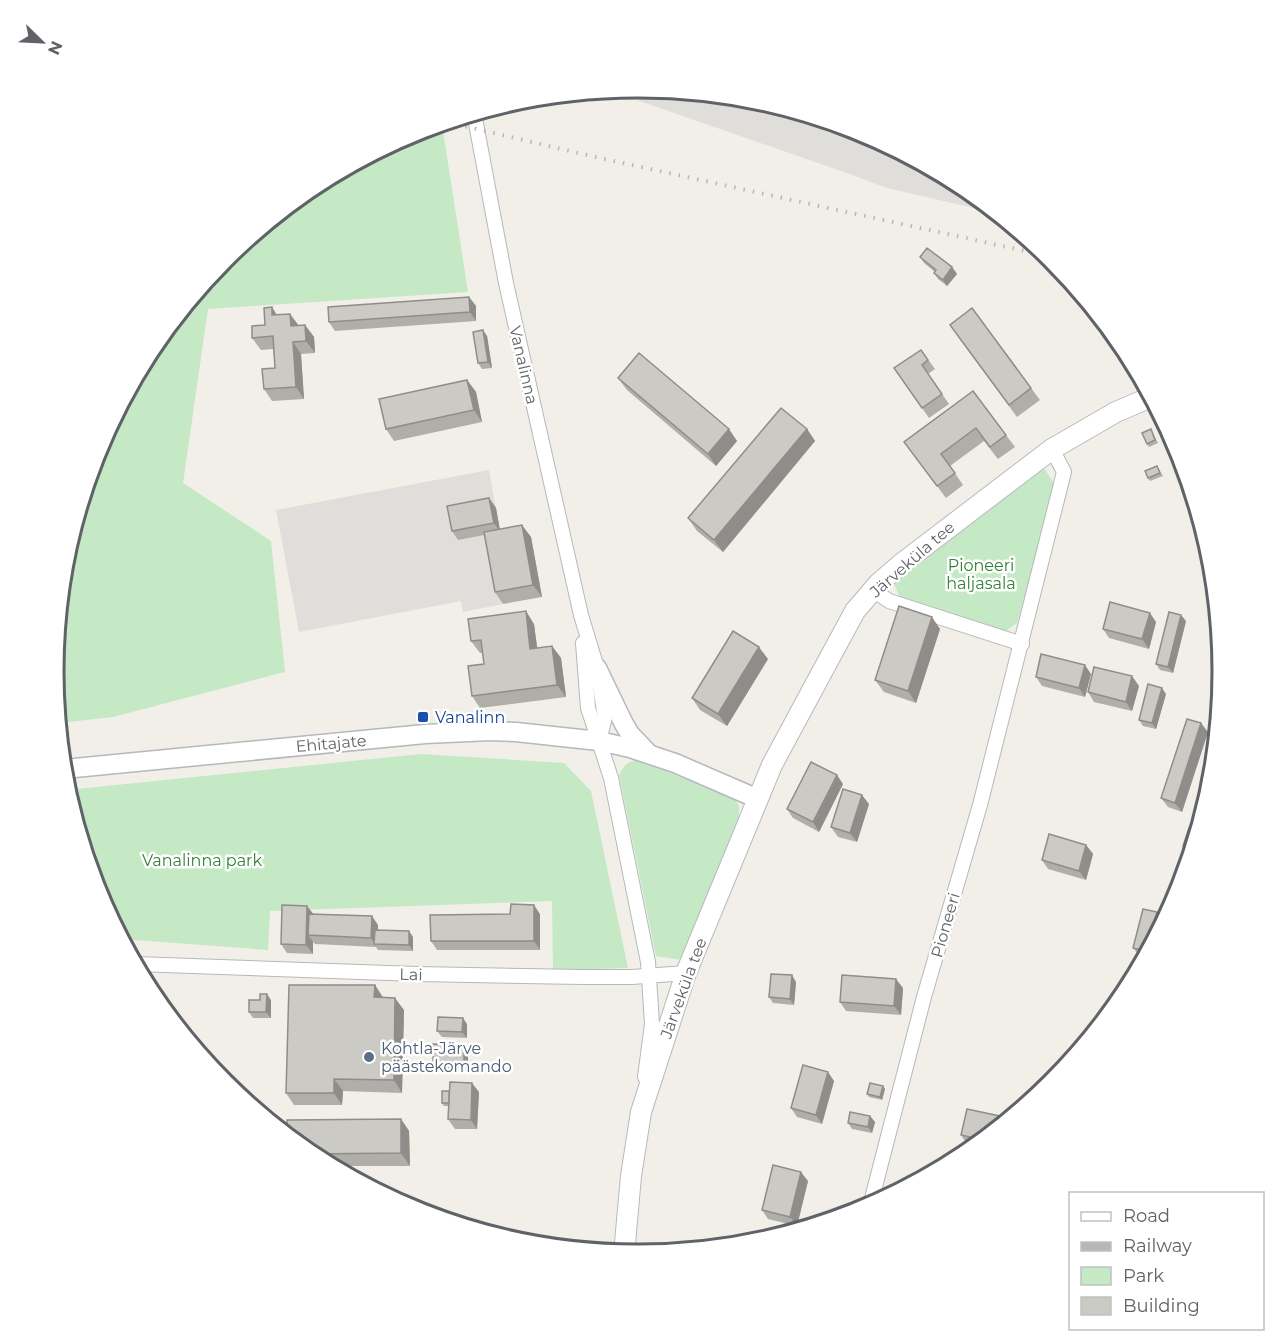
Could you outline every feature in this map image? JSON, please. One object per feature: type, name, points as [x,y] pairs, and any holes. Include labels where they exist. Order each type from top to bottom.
[{"type":"main road","name":"Järveküla tee","points":[[625,1244],[641,1112],[686,973],[772,765],[855,611],[873,590],[901,564],[1052,449],[1116,412],[1143,400]]},
{"type":"street","name":"Vanalinna","points":[[476,121],[506,282],[581,615],[597,668],[605,717],[599,741]]},
{"type":"street","name":"Pioneeri","points":[[873,1194],[924,997],[980,805],[1064,472],[1052,449]]},
{"type":"street","points":[[873,590],[889,601],[1022,644]]},
{"type":"street","name":"Vanalinna","points":[[581,615],[588,708],[599,741]]},
{"type":"street","points":[[597,668],[630,734],[649,754]]},
{"type":"street","name":"Ehitajate","points":[[73,768],[445,733],[516,732],[599,741]]},
{"type":"street","points":[[599,741],[630,748],[675,763],[758,799]]},
{"type":"street","name":"Järveküla tee","points":[[599,741],[613,789],[649,975],[652,1024],[641,1112]]},
{"type":"street","name":"Lai","points":[[145,964],[417,974],[583,977],[632,977],[686,973]]},
{"type":"shaded area","points":[[632,98],[713,102],[786,117],[822,128],[857,141],[925,174],[977,209],[887,188]]},
{"type":"shaded area","points":[[489,470],[500,532],[490,534],[503,604],[463,612],[461,601],[299,632],[276,510]]},
{"type":"green space","points":[[443,132],[468,292],[208,309],[183,483],[271,541],[285,672],[113,717],[67,722],[64,671],[69,596],[84,523],[95,487],[108,452],[141,384],[183,322],[232,265],[260,240],[319,194],[351,174],[419,141]]},
{"type":"green space","name":"Pioneeri haljasala","points":[[1043,467],[1055,485],[1017,623],[1004,632],[900,598],[893,581]]},
{"type":"green space","name":"Vanalinna park","points":[[421,754],[564,763],[591,791],[628,968],[553,970],[552,901],[270,911],[268,950],[132,940],[108,890],[95,855],[77,789]]},
{"type":"green space","points":[[635,760],[735,800],[739,806],[739,816],[682,960],[656,956],[619,775],[629,762]]},
{"type":"building","points":[[927,248],[952,267],[943,280],[934,273],[936,270],[920,257]]},
{"type":"building","points":[[469,297],[470,312],[329,322],[328,307]]},
{"type":"building","points":[[272,307],[272,315],[290,314],[291,326],[305,325],[306,341],[293,342],[296,387],[264,389],[262,369],[275,368],[273,336],[252,338],[252,326],[265,325],[264,308]]},
{"type":"building","points":[[972,308],[1031,388],[1009,405],[950,325]]},
{"type":"building","points":[[483,330],[488,362],[478,363],[473,332]]},
{"type":"building","points":[[921,350],[928,360],[922,365],[942,394],[922,408],[894,368]]},
{"type":"building","points":[[639,353],[729,429],[708,454],[618,378]]},
{"type":"building","points":[[467,380],[474,410],[386,429],[379,399]]},
{"type":"building","points":[[973,391],[1006,435],[990,447],[976,428],[941,454],[955,473],[937,486],[904,442]]},
{"type":"building","points":[[781,408],[807,429],[714,540],[688,518]]},
{"type":"building","points":[[1151,429],[1155,440],[1147,444],[1142,433]]},
{"type":"building","points":[[1157,466],[1160,473],[1148,478],[1145,471]]},
{"type":"building","points":[[489,498],[494,523],[452,531],[447,506]]},
{"type":"building","points":[[522,525],[533,585],[495,592],[484,532]]},
{"type":"building","points":[[1110,602],[1150,613],[1142,639],[1103,629]]},
{"type":"building","points":[[899,606],[932,617],[908,691],[875,680]]},
{"type":"building","points":[[526,611],[530,649],[552,646],[557,685],[472,696],[468,666],[484,664],[481,640],[471,641],[468,619]]},
{"type":"building","points":[[1169,612],[1181,615],[1168,667],[1156,664]]},
{"type":"building","points":[[733,631],[759,647],[718,714],[692,698]]},
{"type":"building","points":[[1041,654],[1085,665],[1079,688],[1036,677]]},
{"type":"building","points":[[1094,667],[1132,676],[1126,702],[1088,692]]},
{"type":"building","points":[[1148,684],[1162,688],[1152,723],[1139,720]]},
{"type":"building","points":[[1187,719],[1201,723],[1175,803],[1161,798]]},
{"type":"building","points":[[811,762],[837,775],[813,822],[787,809]]},
{"type":"building","points":[[843,789],[862,795],[850,833],[831,827]]},
{"type":"building","points":[[1049,834],[1086,845],[1079,871],[1042,860]]},
{"type":"building","points":[[511,904],[534,905],[534,941],[431,941],[430,915],[510,914]]},
{"type":"building","points":[[282,905],[307,906],[306,945],[281,944]]},
{"type":"building","points":[[1143,909],[1157,912],[1139,949],[1133,948]]},
{"type":"building","points":[[309,914],[372,916],[371,938],[308,935]]},
{"type":"building","points":[[375,930],[409,931],[409,945],[374,944]]},
{"type":"building","points":[[771,974],[792,975],[790,999],[769,997]]},
{"type":"building","points":[[842,975],[896,979],[894,1006],[840,1002]]},
{"type":"building","points":[[289,985],[375,985],[374,997],[395,998],[394,1080],[334,1079],[334,1093],[286,1093]]},
{"type":"building","points":[[260,994],[267,994],[266,1012],[249,1012],[249,1000],[260,1000]]},
{"type":"building","points":[[438,1017],[463,1018],[462,1032],[437,1031]]},
{"type":"building","points":[[433,1044],[464,1045],[464,1065],[433,1065]]},
{"type":"building","points":[[803,1065],[828,1072],[816,1115],[791,1108]]},
{"type":"building","points":[[450,1082],[472,1083],[471,1120],[448,1119]]},
{"type":"building","points":[[870,1083],[883,1086],[880,1097],[867,1094]]},
{"type":"building","points":[[442,1091],[449,1091],[449,1103],[442,1103]]},
{"type":"building","points":[[967,1109],[999,1116],[971,1137],[961,1135]]},
{"type":"building","points":[[850,1112],[870,1116],[868,1127],[848,1123]]},
{"type":"building","points":[[401,1119],[401,1153],[328,1154],[289,1126],[287,1120]]},
{"type":"building","points":[[773,1165],[801,1172],[790,1217],[762,1210]]},
{"type":"railway","points":[[462,126],[1029,252]]},
{"type":"place","name":"Vanalinn","points":[[423,717]]},
{"type":"place","name":"Kohtla-Järve päästekomando","points":[[369,1057]]}]
